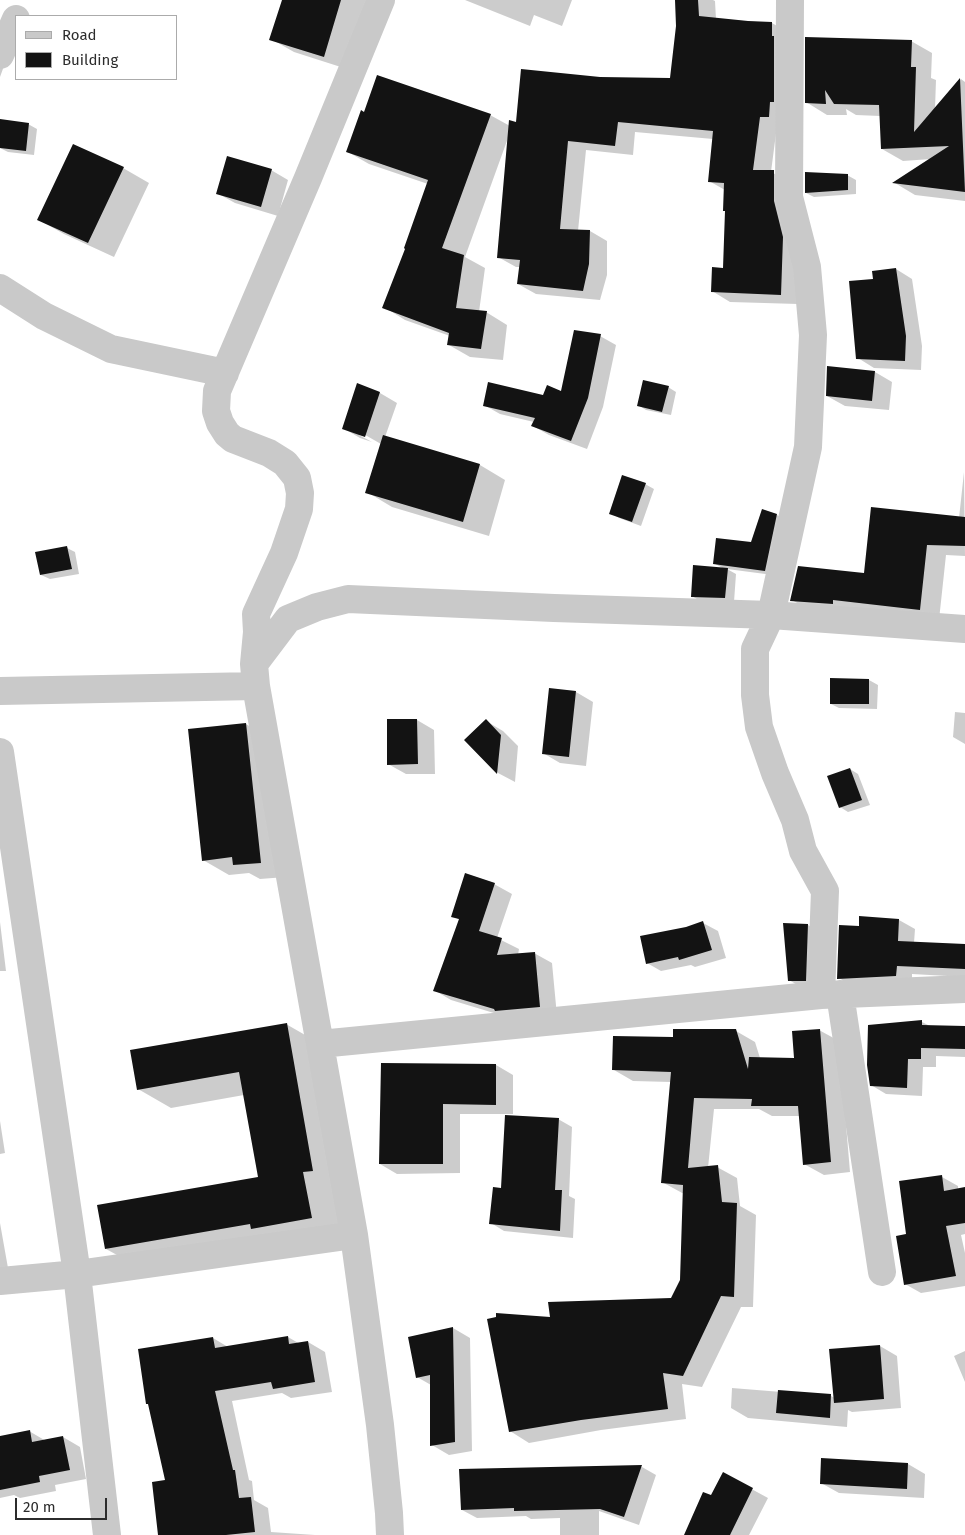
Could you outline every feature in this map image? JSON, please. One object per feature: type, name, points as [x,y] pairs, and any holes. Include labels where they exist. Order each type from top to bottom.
[{"type":"street","points":[[18,15],[25,0]]},
{"type":"street","points":[[381,0],[301,196],[217,391],[216,411],[220,423],[227,434],[233,439],[269,453],[285,462],[297,478],[300,493],[299,509],[284,553],[256,614],[255,675],[354,1235],[369,1358],[380,1425],[390,1535]]},
{"type":"street","points":[[790,0],[788,197],[808,268],[813,335],[808,448],[771,615],[755,648],[755,695],[759,727],[775,773],[795,820],[803,851],[825,891],[831,994],[882,1272]]},
{"type":"street","points":[[0,55],[15,22]]},
{"type":"street","points":[[0,288],[44,316],[111,349],[225,373]]},
{"type":"street","points":[[255,675],[288,619],[317,606],[348,599],[771,615],[965,629]]},
{"type":"street","points":[[0,691],[255,675]]},
{"type":"street","points":[[0,752],[77,1274],[107,1535]]},
{"type":"street","points":[[320,1044],[831,994],[965,988]]},
{"type":"street","points":[[0,1281],[77,1274],[354,1235]]},
{"type":"building","points":[[282,0],[341,0],[324,57],[269,40]]},
{"type":"building","points":[[675,0],[698,0],[699,16],[772,22],[772,36],[774,36],[774,102],[770,102],[769,117],[760,117],[753,170],[774,170],[774,201],[783,237],[781,295],[711,292],[712,267],[723,268],[725,211],[723,211],[724,183],[708,182],[713,131],[618,122],[615,146],[568,141],[560,229],[590,230],[589,264],[583,291],[517,284],[520,260],[497,258],[509,120],[516,122],[521,69],[600,77],[670,78],[676,26]]},
{"type":"building","points":[[805,37],[912,40],[911,67],[916,67],[914,132],[960,78],[965,192],[892,183],[949,146],[881,149],[879,105],[834,104],[825,90],[826,104],[805,103]]},
{"type":"building","points":[[377,75],[491,114],[442,248],[464,255],[456,308],[487,311],[481,349],[447,345],[449,333],[382,308],[405,249],[428,180],[346,152],[361,110],[364,112]]},
{"type":"building","points":[[0,119],[29,123],[26,151],[0,148]]},
{"type":"building","points":[[73,144],[124,167],[88,243],[37,220]]},
{"type":"building","points":[[227,156],[272,169],[261,207],[216,194]]},
{"type":"building","points":[[805,172],[848,174],[848,190],[805,193]]},
{"type":"building","points":[[896,268],[906,336],[905,361],[856,359],[849,281],[873,279],[872,271]]},
{"type":"building","points":[[574,330],[601,334],[588,398],[571,441],[531,426],[535,418],[483,406],[488,382],[543,395],[547,385],[561,391]]},
{"type":"building","points":[[827,366],[875,371],[872,401],[826,396]]},
{"type":"building","points":[[643,380],[669,386],[662,412],[637,406]]},
{"type":"building","points":[[357,383],[380,392],[365,437],[342,429]]},
{"type":"building","points":[[383,435],[480,464],[463,522],[365,493]]},
{"type":"building","points":[[622,475],[646,483],[632,522],[609,514]]},
{"type":"building","points":[[871,507],[965,517],[965,546],[927,545],[920,610],[833,600],[833,604],[790,601],[798,566],[864,573]]},
{"type":"building","points":[[762,509],[777,514],[765,571],[713,564],[716,538],[751,542]]},
{"type":"building","points":[[67,546],[72,569],[40,575],[35,552]]},
{"type":"building","points":[[693,565],[728,568],[725,598],[691,597]]},
{"type":"building","points":[[830,678],[869,679],[869,704],[830,704]]},
{"type":"building","points":[[549,688],[576,691],[569,757],[542,754]]},
{"type":"building","points":[[387,719],[417,719],[418,764],[387,765]]},
{"type":"building","points":[[486,719],[501,735],[497,774],[464,740]]},
{"type":"building","points":[[246,723],[261,863],[233,865],[232,857],[202,861],[188,729]]},
{"type":"building","points":[[850,768],[862,800],[839,808],[827,776]]},
{"type":"building","points":[[465,873],[495,883],[479,931],[502,938],[497,955],[535,952],[540,1007],[495,1011],[494,1009],[433,991],[459,919],[451,917]]},
{"type":"building","points":[[859,916],[899,919],[898,941],[965,944],[965,969],[897,966],[896,976],[837,979],[839,925],[859,926]]},
{"type":"building","points":[[703,921],[712,950],[679,960],[678,957],[646,964],[640,936],[686,927]]},
{"type":"building","points":[[783,923],[808,924],[806,981],[788,981]]},
{"type":"building","points":[[922,1020],[922,1025],[965,1026],[965,1049],[921,1048],[921,1059],[908,1059],[907,1088],[870,1086],[867,1065],[868,1025]]},
{"type":"building","points":[[287,1023],[313,1171],[303,1172],[312,1218],[251,1229],[250,1224],[105,1249],[97,1205],[258,1177],[239,1072],[137,1090],[130,1050]]},
{"type":"building","points":[[673,1029],[736,1029],[748,1069],[749,1057],[794,1058],[792,1031],[820,1029],[831,1162],[803,1165],[798,1106],[751,1106],[752,1099],[694,1098],[688,1168],[718,1165],[722,1202],[737,1203],[734,1297],[721,1296],[683,1376],[663,1373],[668,1409],[581,1420],[509,1432],[487,1319],[496,1317],[496,1313],[550,1317],[548,1302],[671,1298],[680,1280],[683,1185],[661,1183],[671,1072],[612,1070],[613,1036],[673,1037]]},
{"type":"building","points":[[381,1063],[496,1064],[496,1105],[443,1104],[443,1164],[379,1164]]},
{"type":"building","points":[[505,1115],[559,1118],[555,1190],[562,1190],[560,1231],[489,1224],[493,1187],[501,1188]]},
{"type":"building","points":[[942,1175],[944,1191],[965,1187],[965,1223],[946,1226],[956,1276],[904,1285],[896,1236],[906,1234],[899,1181]]},
{"type":"building","points":[[453,1327],[455,1442],[430,1446],[430,1375],[416,1378],[408,1337]]},
{"type":"building","points":[[288,1336],[289,1344],[308,1341],[315,1382],[273,1389],[271,1382],[215,1391],[233,1470],[235,1470],[239,1498],[251,1497],[255,1532],[226,1535],[158,1535],[152,1482],[165,1480],[148,1404],[146,1404],[138,1349],[213,1337],[215,1348]]},
{"type":"building","points":[[880,1345],[884,1399],[834,1403],[829,1349]]},
{"type":"building","points":[[778,1390],[831,1394],[830,1418],[776,1413]]},
{"type":"building","points":[[30,1430],[32,1442],[63,1436],[70,1470],[39,1476],[40,1482],[0,1490],[0,1436]]},
{"type":"building","points":[[821,1458],[908,1463],[907,1489],[820,1484]]},
{"type":"building","points":[[642,1465],[624,1517],[600,1509],[514,1511],[514,1508],[461,1510],[459,1469]]},
{"type":"building","points":[[723,1472],[753,1488],[730,1535],[684,1535],[703,1492],[711,1495]]}]
